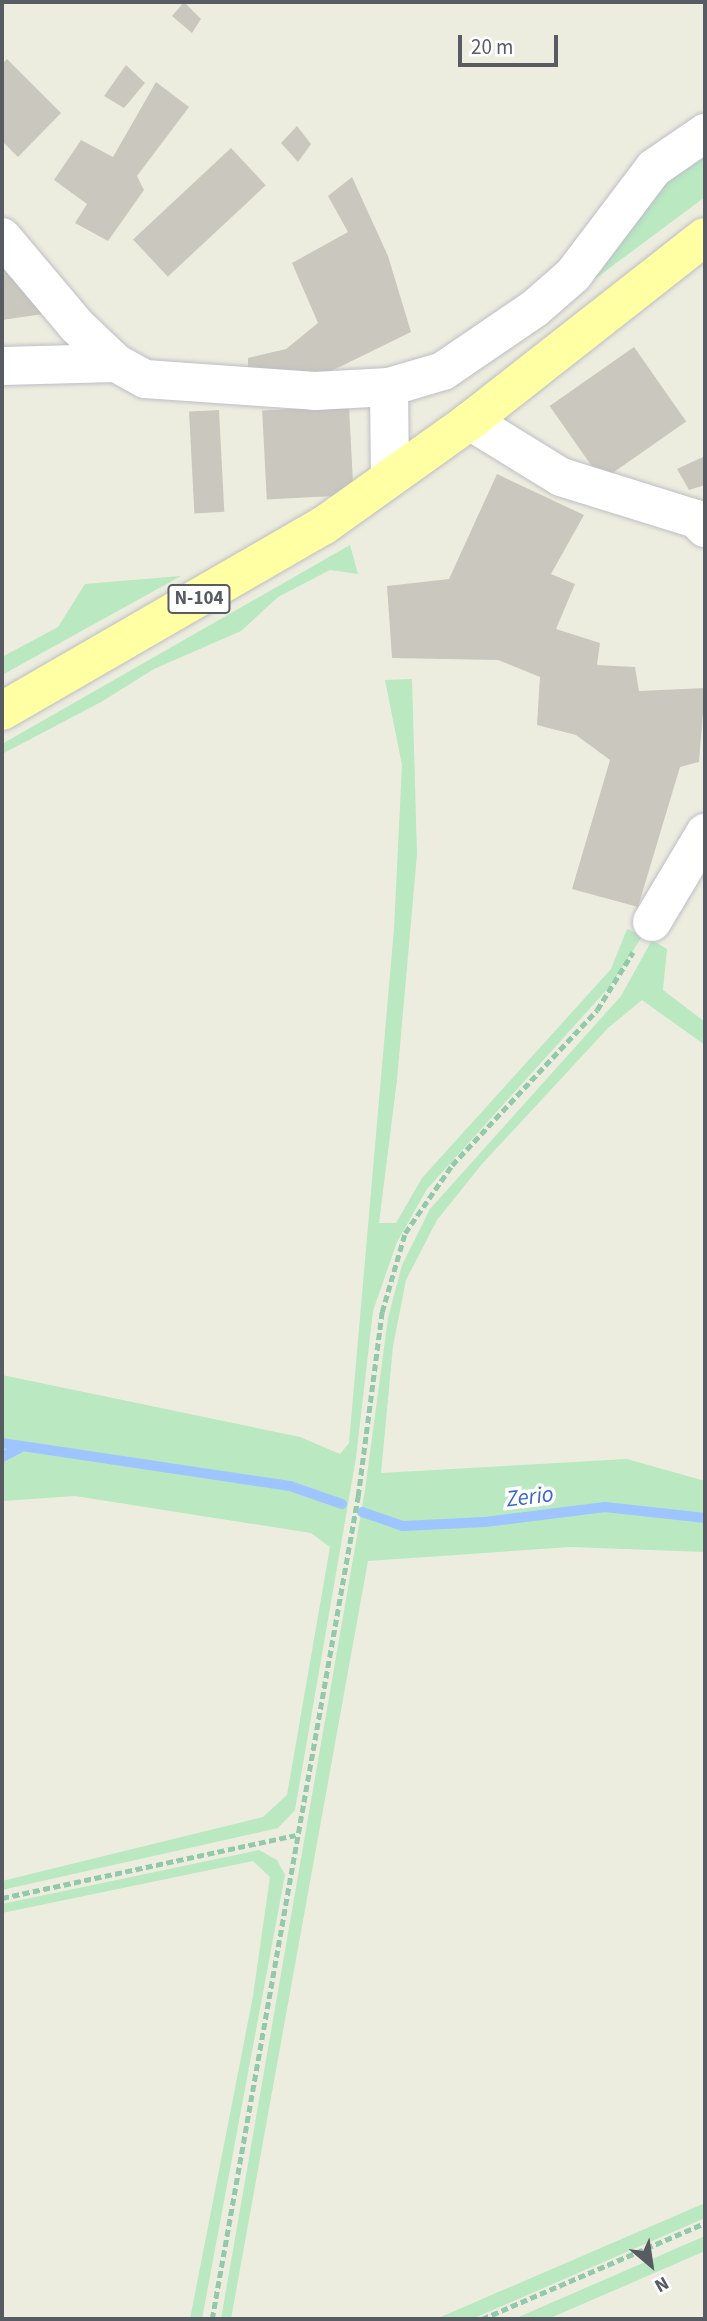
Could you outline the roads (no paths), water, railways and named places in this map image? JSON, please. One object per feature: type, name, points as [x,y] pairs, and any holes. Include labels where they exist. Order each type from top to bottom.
[{"type":"main road","name":"N-104","points":[[2,711],[324,526],[470,421],[705,237]]},
{"type":"street","points":[[2,237],[77,326],[116,363],[145,379],[185,384],[315,391],[389,387],[443,371],[534,309],[573,275],[654,168],[705,133]]},
{"type":"street","points":[[644,285],[705,255]]},
{"type":"street","points":[[2,366],[116,363]]},
{"type":"street","points":[[389,387],[390,478]]},
{"type":"street","points":[[470,421],[561,477],[696,519],[705,528]]},
{"type":"street","points":[[652,922],[705,833]]},
{"type":"waterway","name":"Zerio","points":[[2,1443],[290,1486],[342,1504]]},
{"type":"waterway","points":[[2,1457],[20,1448]]},
{"type":"waterway","name":"Zerio","points":[[362,1512],[403,1526],[485,1522],[605,1507],[705,1518]]}]
